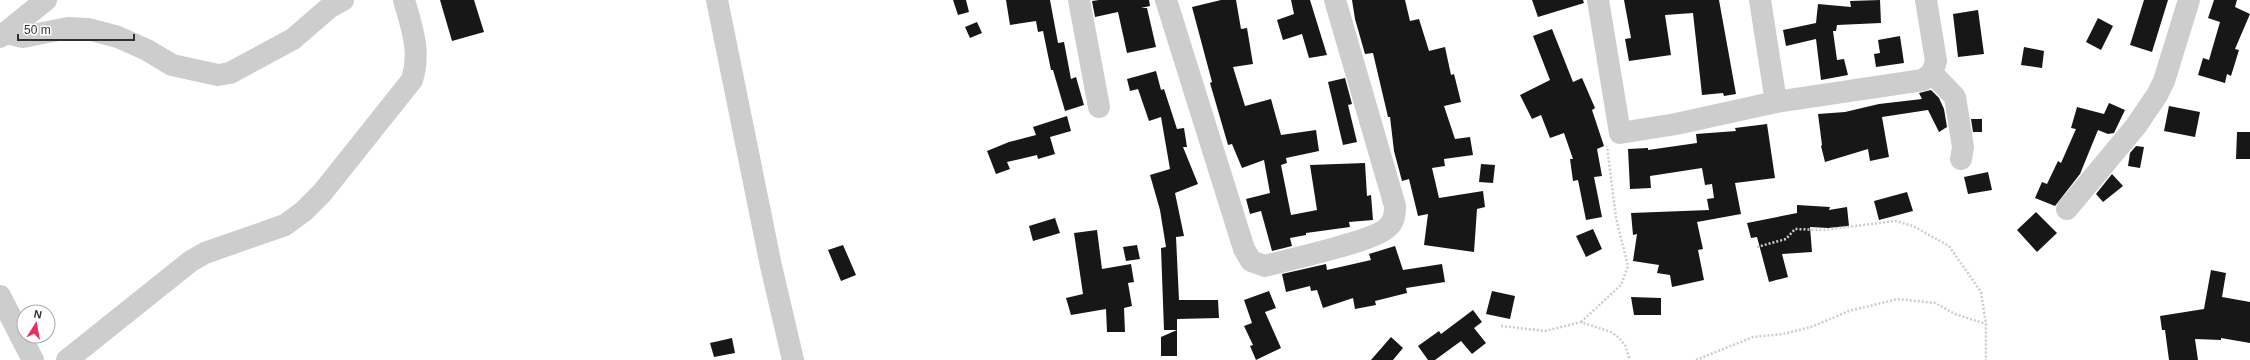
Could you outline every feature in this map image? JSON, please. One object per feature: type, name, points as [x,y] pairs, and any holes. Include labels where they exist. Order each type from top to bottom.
[{"type":"street","points":[[3,35],[46,0]]},
{"type":"street","points":[[3,35],[23,37],[68,28],[88,29],[118,37],[147,50],[172,65],[218,75],[230,73],[293,39],[330,7],[343,0]]},
{"type":"street","points":[[67,360],[190,261],[205,253],[285,225],[304,211],[322,193],[412,80],[417,64],[416,48],[404,0]]},
{"type":"street","points":[[717,0],[771,266],[793,360]]},
{"type":"street","points":[[1079,0],[1099,107]]},
{"type":"street","points":[[1166,0],[1244,249],[1251,261],[1265,266],[1378,235],[1393,222],[1395,206],[1336,0]]},
{"type":"street","points":[[1598,0],[1620,134],[1676,124],[1776,102],[1917,81],[1928,77],[1932,73],[1936,61],[1926,0]]},
{"type":"street","points":[[1760,0],[1776,102]]},
{"type":"street","points":[[2067,209],[2136,126],[2157,95],[2164,81],[2189,0]]},
{"type":"street","points":[[1932,73],[1955,97],[1963,147],[1961,159]]},
{"type":"street","points":[[0,296],[32,360]]},
{"type":"path","points":[[1501,326],[1545,331],[1581,322],[1621,285],[1628,266],[1616,218],[1607,144],[1608,140],[1620,134]]},
{"type":"path","points":[[1757,247],[1786,239],[1795,229],[1823,230],[1895,221],[1913,226],[1949,246],[1981,292],[1986,324],[1986,360]]},
{"type":"path","points":[[1696,360],[1753,336],[1783,334],[1812,327],[1849,311],[1898,299],[1935,303],[1955,314],[1986,324]]},
{"type":"path","points":[[1581,322],[1610,332],[1618,337],[1625,345],[1630,360]]},
{"type":"building","points":[[440,0],[474,0],[484,32],[452,41]]},
{"type":"building","points":[[953,0],[966,0],[969,12],[958,15]]},
{"type":"building","points":[[1006,0],[1050,0],[1058,43],[1064,42],[1071,79],[1076,77],[1084,105],[1065,111],[1053,70],[1051,70],[1043,31],[1038,32],[1036,21],[1010,25]]},
{"type":"building","points":[[1149,0],[1150,6],[1141,8],[1147,8],[1156,47],[1127,53],[1118,12],[1095,17],[1092,1]]},
{"type":"building","points":[[1221,0],[1236,0],[1241,29],[1247,28],[1253,64],[1233,67],[1245,106],[1271,99],[1281,135],[1316,130],[1319,151],[1286,158],[1287,163],[1281,165],[1291,215],[1317,210],[1310,165],[1365,163],[1367,196],[1371,195],[1373,220],[1349,222],[1350,227],[1306,233],[1306,235],[1290,238],[1292,246],[1272,251],[1261,211],[1250,214],[1246,199],[1270,193],[1264,160],[1242,168],[1232,144],[1228,145],[1210,83],[1212,82],[1192,7]]},
{"type":"building","points":[[1291,0],[1310,0],[1327,55],[1309,58],[1302,34],[1283,40],[1277,20],[1294,14]]},
{"type":"building","points":[[1352,0],[1405,0],[1410,21],[1419,19],[1429,51],[1445,47],[1451,75],[1454,74],[1461,102],[1444,106],[1455,139],[1470,137],[1473,155],[1444,159],[1445,166],[1432,168],[1439,198],[1483,191],[1485,207],[1477,209],[1474,252],[1424,245],[1428,214],[1418,216],[1409,179],[1402,181],[1394,151],[1390,117],[1388,117],[1373,53],[1365,54],[1355,19]]},
{"type":"building","points":[[1532,0],[1583,0],[1584,3],[1538,17]]},
{"type":"building","points":[[1624,0],[1719,0],[1736,94],[1724,96],[1723,93],[1702,95],[1693,13],[1665,15],[1671,55],[1629,61],[1625,39],[1631,38]]},
{"type":"building","points":[[1880,0],[1881,23],[1837,25],[1836,31],[1833,31],[1837,60],[1844,59],[1848,75],[1821,80],[1816,39],[1786,46],[1783,30],[1816,23],[1818,4],[1851,7],[1850,1]]},
{"type":"building","points":[[2144,0],[2168,0],[2152,52],[2130,45]]},
{"type":"building","points":[[2214,0],[2237,0],[2235,7],[2250,14],[2235,49],[2239,50],[2231,76],[2227,74],[2225,83],[2198,75],[2203,58],[2209,60],[2220,22],[2208,18]]},
{"type":"building","points":[[1978,10],[1984,54],[1958,57],[1953,14]]},
{"type":"building","points":[[2098,18],[2113,26],[2101,50],[2086,42]]},
{"type":"building","points":[[977,22],[982,33],[970,38],[965,27]]},
{"type":"building","points":[[1552,29],[1573,82],[1582,78],[1595,108],[1592,110],[1604,146],[1597,149],[1602,176],[1594,177],[1602,217],[1586,220],[1578,180],[1573,181],[1570,159],[1573,159],[1564,133],[1550,138],[1541,115],[1532,119],[1520,95],[1550,80],[1533,36]]},
{"type":"building","points":[[1900,36],[1904,63],[1876,67],[1874,54],[1880,53],[1878,40]]},
{"type":"building","points":[[2024,47],[2044,51],[2042,68],[2021,65]]},
{"type":"building","points":[[1156,71],[1161,90],[1164,89],[1177,129],[1184,128],[1187,147],[1183,147],[1198,184],[1175,193],[1184,236],[1176,237],[1179,300],[1218,300],[1219,318],[1177,319],[1177,330],[1164,330],[1161,248],[1166,247],[1160,210],[1150,175],[1170,169],[1161,117],[1149,121],[1138,89],[1130,91],[1127,79]]},
{"type":"building","points":[[1345,78],[1352,104],[1348,105],[1357,142],[1343,145],[1328,82]]},
{"type":"building","points":[[1931,90],[1939,98],[1944,109],[1947,127],[1939,132],[1928,110],[1882,117],[1889,157],[1870,161],[1868,149],[1825,162],[1821,146],[1818,114],[1845,112],[1879,104],[1922,99],[1919,93]]},
{"type":"building","points":[[2109,103],[2125,110],[2114,133],[2108,134],[2098,130],[2080,174],[2055,206],[2035,198],[2042,182],[2047,184],[2058,161],[2061,163],[2076,129],[2071,128],[2077,107],[2104,114]]},
{"type":"building","points":[[2169,106],[2200,112],[2195,137],[2164,131]]},
{"type":"building","points":[[1067,116],[1071,131],[1050,137],[1055,154],[1038,159],[1037,155],[1007,162],[1010,169],[996,174],[987,151],[1009,142],[1036,135],[1033,127]]},
{"type":"building","points":[[1971,119],[1982,119],[1982,132],[1973,132]]},
{"type":"building","points":[[1767,124],[1775,178],[1735,183],[1741,214],[1697,222],[1703,249],[1698,250],[1704,280],[1672,287],[1670,275],[1657,273],[1659,265],[1633,261],[1637,234],[1633,235],[1631,213],[1709,210],[1707,199],[1714,198],[1712,184],[1705,185],[1702,168],[1650,176],[1651,188],[1630,189],[1628,149],[1648,148],[1648,150],[1697,143],[1696,134],[1736,131],[1735,128]]},
{"type":"building","points":[[2237,132],[2250,132],[2250,159],[2236,159]]},
{"type":"building","points":[[2136,146],[2144,147],[2140,168],[2128,166],[2130,153]]},
{"type":"building","points":[[1481,164],[1495,165],[1493,183],[1479,182]]},
{"type":"building","points":[[1988,172],[1992,190],[1968,194],[1964,177]]},
{"type":"building","points":[[2112,174],[2123,186],[2103,202],[2096,194]]},
{"type":"building","points":[[1907,192],[1913,211],[1879,220],[1874,201]]},
{"type":"building","points":[[1797,205],[1830,207],[1829,210],[1847,207],[1849,226],[1828,228],[1810,227],[1812,252],[1782,254],[1788,277],[1769,282],[1757,237],[1751,238],[1747,223],[1797,213]]},
{"type":"building","points":[[2036,212],[2057,233],[2037,252],[2017,230]]},
{"type":"building","points":[[1055,218],[1060,233],[1033,241],[1029,226]]},
{"type":"building","points":[[1593,229],[1602,249],[1586,257],[1576,236]]},
{"type":"building","points":[[1097,230],[1102,269],[1131,264],[1134,282],[1128,283],[1132,306],[1124,308],[1125,332],[1107,332],[1106,309],[1071,315],[1066,298],[1083,294],[1074,233]]},
{"type":"building","points":[[843,245],[856,275],[841,281],[828,250]]},
{"type":"building","points":[[1137,245],[1140,259],[1126,261],[1123,247]]},
{"type":"building","points":[[1395,246],[1403,270],[1442,264],[1445,282],[1406,288],[1407,293],[1375,301],[1376,305],[1355,309],[1353,298],[1323,308],[1317,290],[1311,291],[1310,286],[1286,292],[1282,274],[1326,264],[1327,270],[1371,260],[1369,254]]},
{"type":"building","points":[[2211,270],[2226,273],[2222,297],[2250,302],[2250,343],[2221,338],[2221,340],[2195,339],[2198,360],[2169,360],[2165,330],[2162,330],[2160,316],[2204,309]]},
{"type":"building","points":[[1269,291],[1276,308],[1265,312],[1281,348],[1256,360],[1250,346],[1253,345],[1244,326],[1252,323],[1244,300]]},
{"type":"building","points":[[1492,291],[1515,296],[1510,319],[1486,314]]},
{"type":"building","points":[[1631,297],[1661,298],[1661,315],[1634,315]]},
{"type":"building","points":[[1473,310],[1482,322],[1474,328],[1486,343],[1472,354],[1461,341],[1435,360],[1428,360],[1418,346],[1439,331],[1441,334]]},
{"type":"building","points":[[1177,330],[1177,356],[1161,356],[1161,337]]},
{"type":"building","points":[[1391,337],[1403,348],[1393,360],[1371,360]]},
{"type":"building","points":[[732,338],[735,353],[714,357],[710,343]]}]
